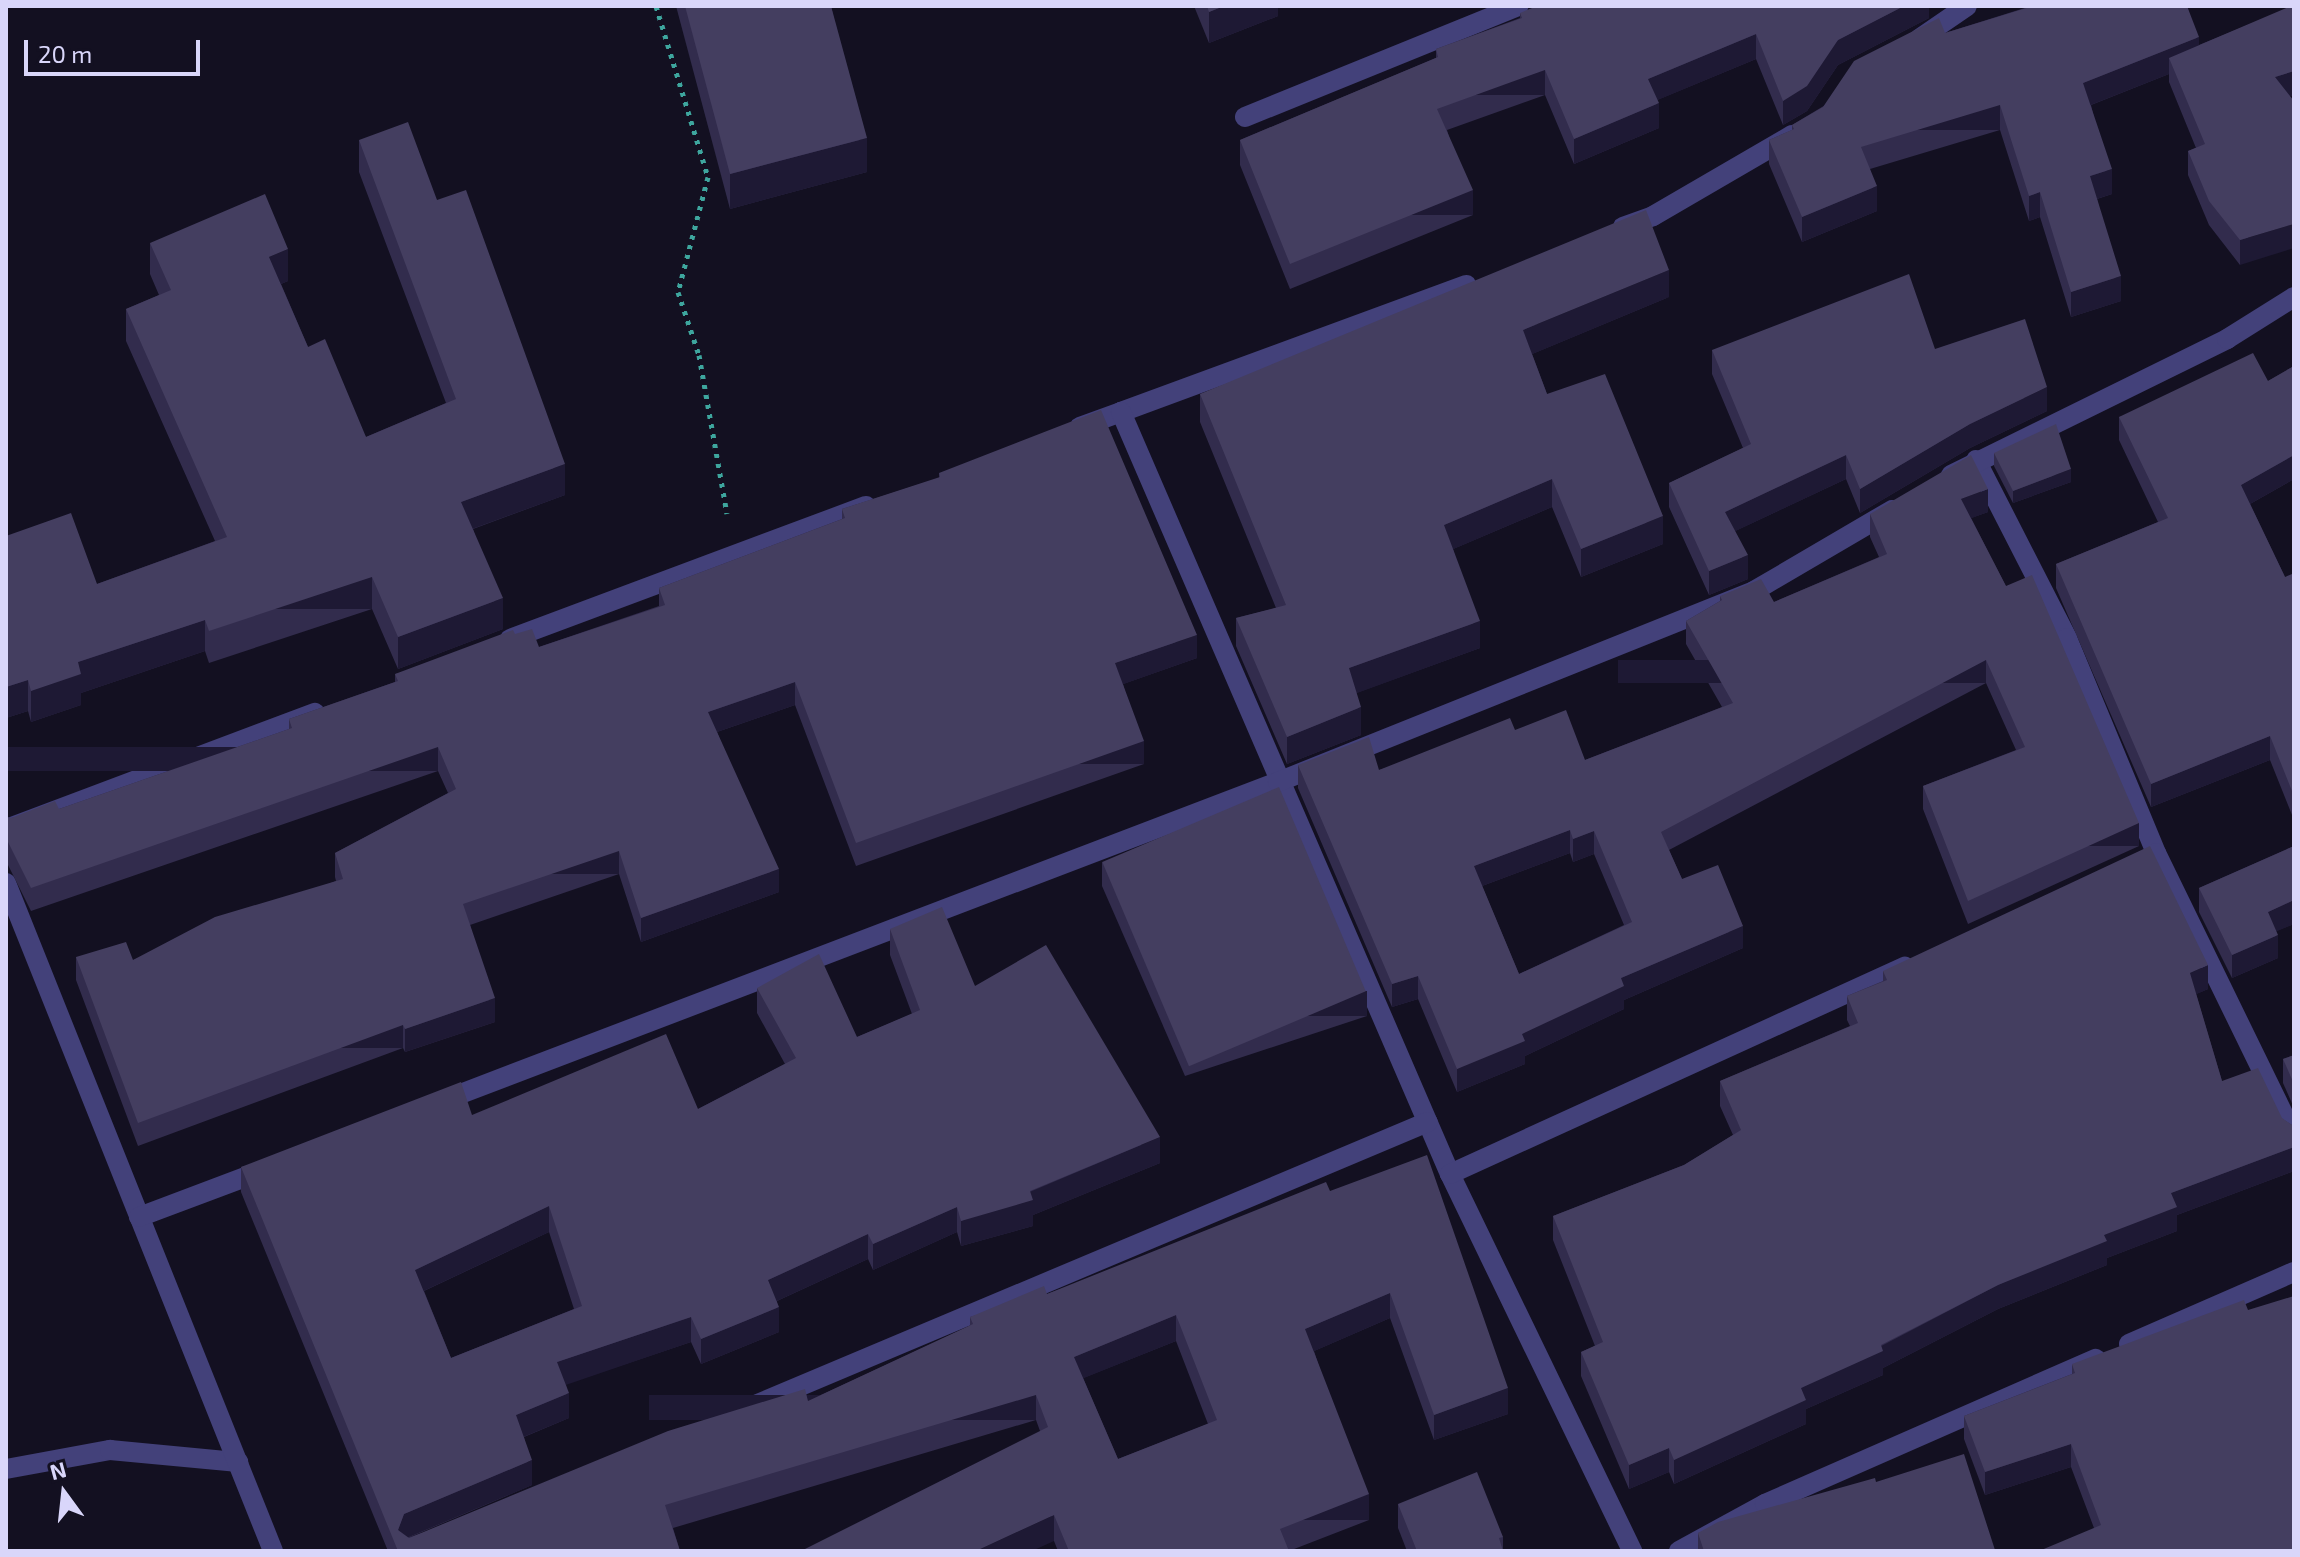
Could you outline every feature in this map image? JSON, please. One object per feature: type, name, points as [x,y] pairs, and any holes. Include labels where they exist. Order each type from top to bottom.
[{"type":"street","points":[[1245,117],[1518,6]]},
{"type":"street","points":[[1895,51],[1967,6]]},
{"type":"street","points":[[1608,232],[1653,216],[1816,121]]},
{"type":"street","points":[[1061,434],[1490,276]]},
{"type":"street","points":[[1937,483],[1976,460],[2227,339],[2294,297]]},
{"type":"street","points":[[1121,412],[1278,782],[1450,1174],[1632,1551]]},
{"type":"street","points":[[1976,460],[2067,638],[2149,856],[2294,1136]]},
{"type":"street","points":[[420,1110],[1278,782],[1754,591],[1911,499]]},
{"type":"street","points":[[496,644],[882,500]]},
{"type":"street","points":[[6,829],[333,706]]},
{"type":"street","points":[[6,883],[273,1551]]},
{"type":"street","points":[[1450,1174],[1926,958]]},
{"type":"street","points":[[715,1422],[1428,1122]]},
{"type":"street","points":[[139,1217],[287,1161]]},
{"type":"street","points":[[1679,1551],[1765,1504],[2294,1272]]},
{"type":"street","points":[[6,1469],[110,1450],[238,1462]]},
{"type":"path","points":[[656,6],[708,177],[678,292],[699,355],[733,555]]},
{"type":"building","points":[[685,6],[831,6],[867,138],[730,174]]},
{"type":"building","points":[[1207,6],[1224,6],[1209,12]]},
{"type":"building","points":[[1537,6],[1904,6],[1838,40],[1807,86],[1783,101],[1756,34],[1648,79],[1659,103],[1574,139],[1545,70],[1437,109],[1473,190],[1290,264],[1240,140],[1438,57],[1436,49],[1522,18],[1520,13]]},
{"type":"building","points":[[2033,6],[2187,6],[2199,37],[2083,83],[2112,169],[2090,176],[2121,276],[2071,292],[2040,192],[2029,196],[2000,105],[1861,147],[1877,186],[1802,217],[1769,140],[1794,129],[1792,125],[1823,107],[1854,61],[1939,18],[1945,33]]},
{"type":"building","points":[[2294,6],[2294,71],[2275,77],[2294,101],[2294,224],[2240,240],[2209,201],[2188,151],[2205,144],[2169,58]]},
{"type":"building","points":[[408,122],[437,200],[466,190],[565,464],[461,502],[503,598],[398,637],[372,577],[209,631],[205,620],[78,662],[81,674],[31,691],[28,680],[6,687],[6,536],[71,513],[97,584],[227,537],[126,309],[171,290],[150,243],[265,194],[288,249],[269,257],[308,347],[325,339],[366,437],[456,399],[359,140]]},
{"type":"building","points":[[1646,210],[1669,270],[1523,330],[1547,394],[1605,374],[1663,516],[1581,549],[1552,479],[1444,525],[1480,621],[1349,668],[1361,707],[1287,737],[1236,618],[1286,605],[1200,394]]},
{"type":"building","points":[[1909,274],[1935,349],[2025,319],[2047,387],[1970,424],[1860,489],[1846,455],[1725,512],[1748,555],[1709,571],[1669,483],[1751,444],[1712,350]]},
{"type":"building","points":[[2253,353],[2268,381],[2294,366],[2294,455],[2241,485],[2285,577],[2292,574],[2294,578],[2294,796],[2270,736],[2151,784],[2056,564],[2168,518],[2119,417]]},
{"type":"building","points":[[1101,410],[1197,635],[1115,663],[1144,741],[856,843],[795,682],[708,712],[779,869],[641,918],[619,851],[463,904],[495,998],[405,1029],[403,1025],[138,1123],[76,957],[126,942],[133,960],[215,917],[343,879],[335,853],[456,789],[438,747],[31,888],[6,838],[6,817],[11,818],[55,801],[59,809],[292,728],[289,719],[398,681],[395,674],[513,630],[515,634],[532,629],[539,647],[665,605],[659,588],[845,518],[842,509],[940,477],[939,473]]},
{"type":"building","points":[[2056,424],[2071,469],[2013,491],[1994,453]]},
{"type":"building","points":[[1971,455],[1988,489],[1961,499],[2006,586],[2032,575],[2139,823],[1968,901],[1923,786],[2025,747],[1986,660],[1661,832],[1682,879],[1718,865],[1743,926],[1621,978],[1624,986],[1522,1034],[1525,1041],[1457,1069],[1418,976],[1392,984],[1298,765],[1369,737],[1379,770],[1510,718],[1515,730],[1566,710],[1585,760],[1733,703],[1686,621],[1722,600],[1720,596],[1761,579],[1774,602],[1887,554],[1870,514]],"holes":[[[1570,830],[1573,839],[1594,831],[1632,922],[1519,974],[1474,866]]]},
{"type":"building","points":[[1279,787],[1366,991],[1189,1066],[1102,862]]},
{"type":"building","points":[[2150,846],[2208,965],[2190,973],[2222,1081],[2258,1068],[2282,1118],[2294,1124],[2294,1147],[2171,1193],[2177,1207],[2104,1235],[2107,1241],[1998,1285],[1881,1345],[1883,1351],[1801,1388],[1806,1400],[1674,1460],[1669,1448],[1629,1465],[1581,1352],[1603,1342],[1553,1216],[1684,1165],[1741,1130],[1720,1081],[1858,1023],[1847,996],[1887,980],[1883,971]]},
{"type":"building","points":[[2294,846],[2294,900],[2268,912],[2278,935],[2232,955],[2199,888]]},
{"type":"building","points":[[942,907],[975,986],[1046,945],[1160,1137],[1030,1191],[1033,1200],[961,1221],[957,1207],[873,1244],[868,1234],[768,1280],[779,1307],[701,1339],[691,1317],[557,1362],[569,1393],[516,1415],[532,1460],[404,1514],[398,1530],[409,1538],[668,1431],[805,1389],[808,1401],[973,1324],[970,1317],[1044,1286],[1047,1294],[1326,1182],[1330,1191],[1427,1155],[1508,1388],[1434,1415],[1390,1293],[1305,1329],[1369,1494],[1280,1529],[1289,1551],[1069,1551],[1054,1515],[976,1551],[801,1551],[1048,1427],[1036,1395],[665,1505],[680,1551],[398,1551],[241,1167],[461,1082],[472,1115],[666,1034],[698,1109],[796,1058],[757,988],[819,954],[857,1037],[920,1010],[890,929]],"holes":[[[549,1206],[582,1306],[451,1358],[415,1270]],[[1176,1315],[1217,1420],[1118,1459],[1074,1357]]]},
{"type":"building","points":[[2294,1055],[2294,1084],[2283,1059]]},
{"type":"building","points":[[2294,1296],[2294,1551],[2039,1551],[2101,1525],[2071,1444],[1985,1472],[1964,1416],[2075,1373],[2072,1364],[2244,1300],[2248,1310]]},
{"type":"building","points":[[1964,1454],[1995,1550],[1704,1551],[1698,1533],[1718,1522],[1875,1478],[1876,1482]]},
{"type":"building","points":[[1477,1472],[1503,1537],[1499,1538],[1503,1551],[1417,1551],[1398,1504]]}]
